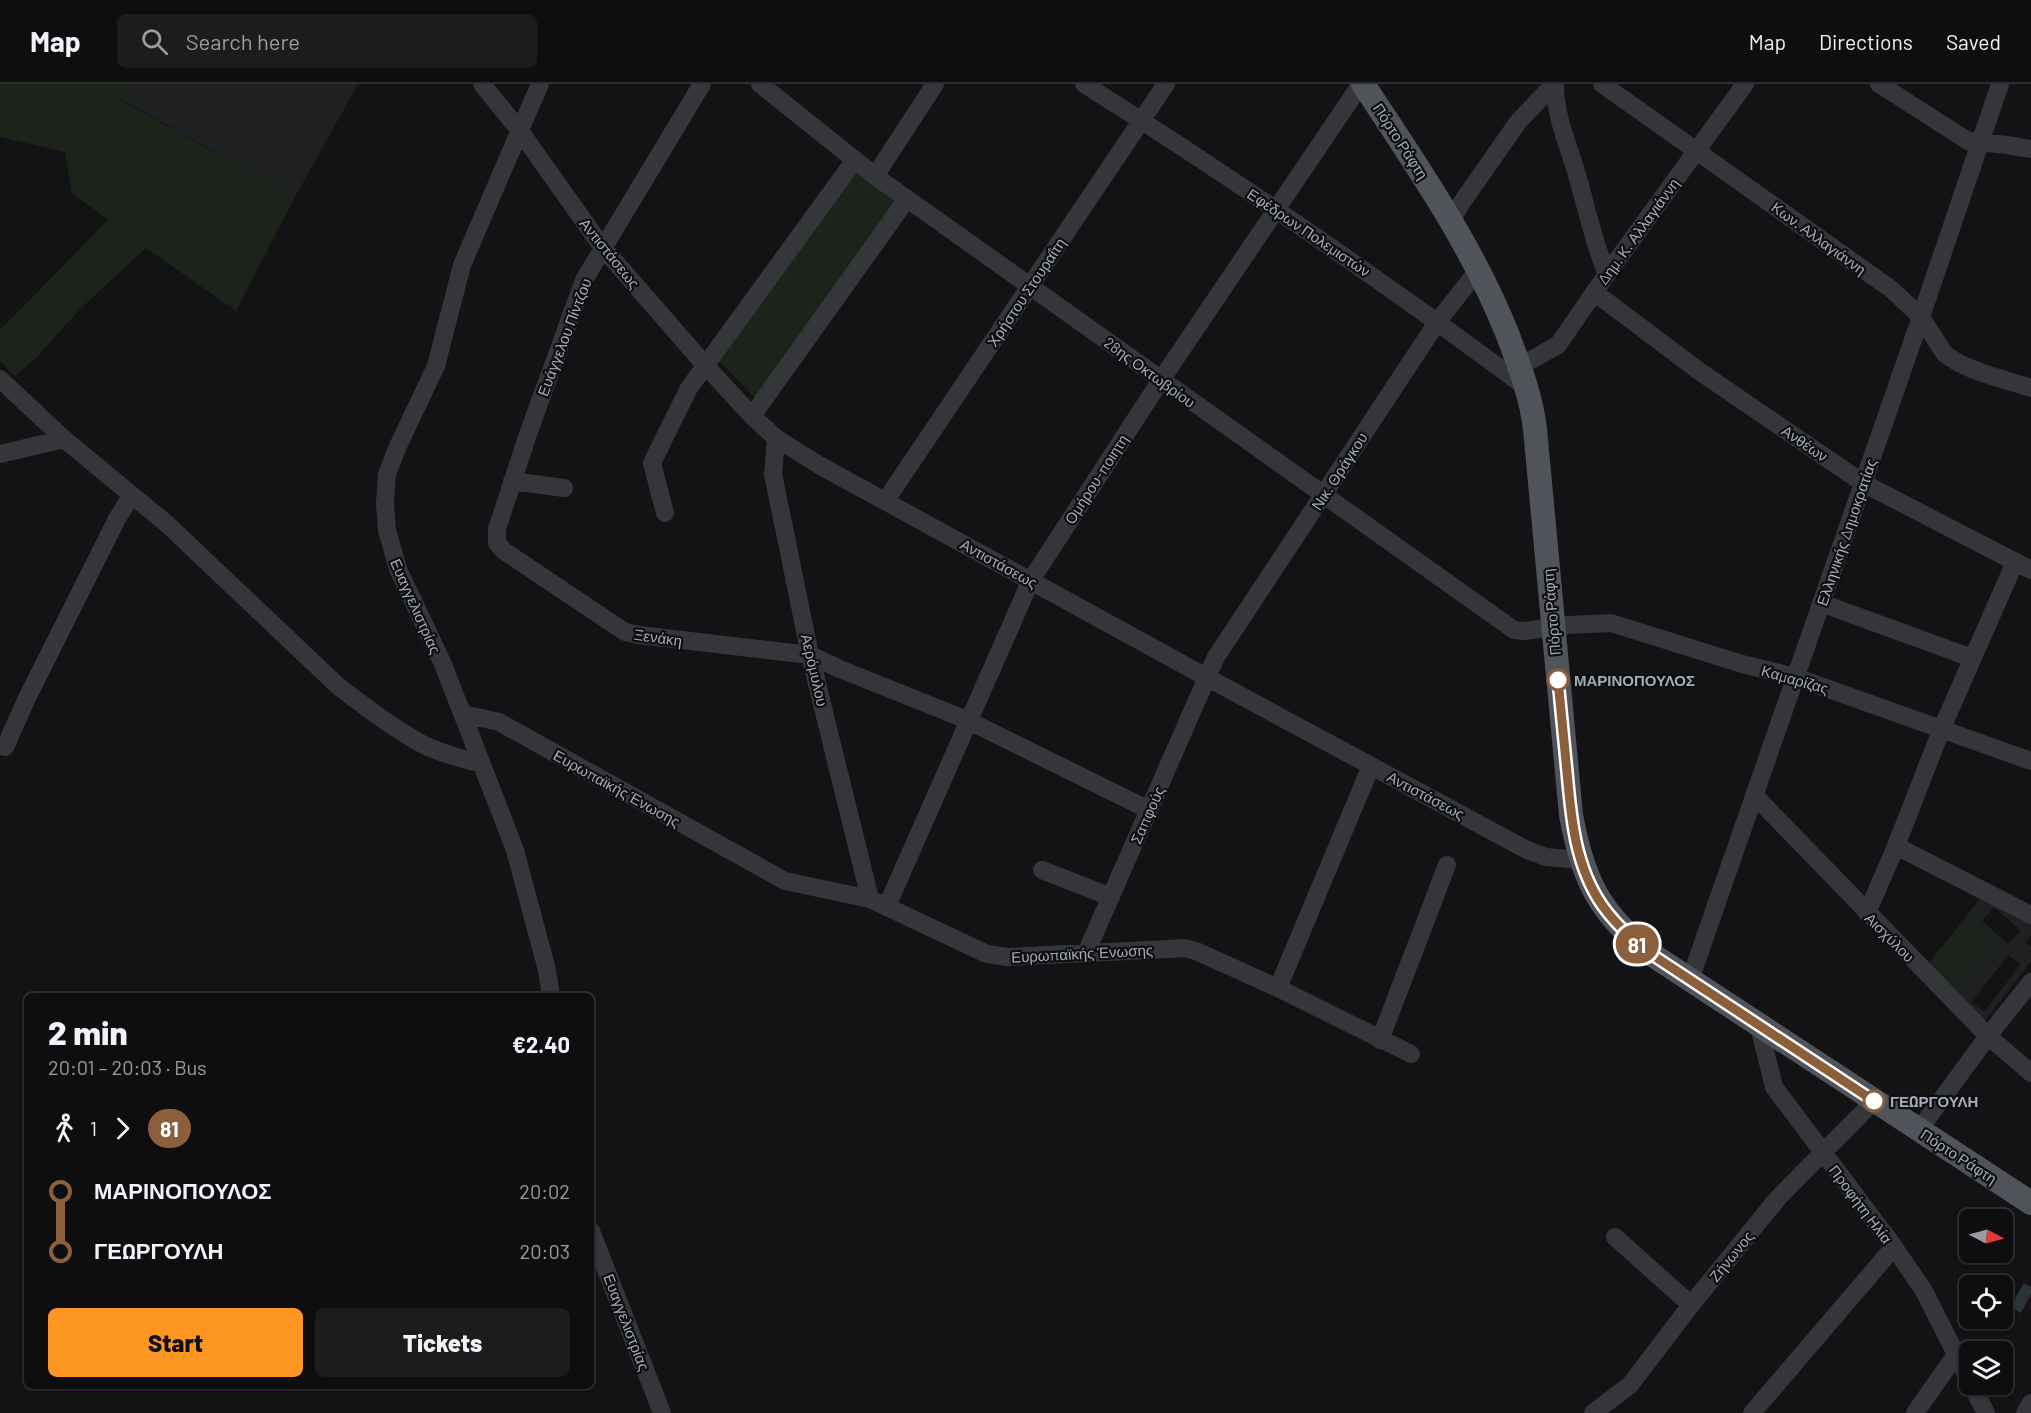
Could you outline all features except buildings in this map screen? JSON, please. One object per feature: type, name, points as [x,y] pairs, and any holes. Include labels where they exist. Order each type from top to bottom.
[{"type":"main road","name":"Πόρτο Ράφτη","points":[[1362,84],[1452,220],[1494,301],[1524,377],[1534,423],[1571,815],[1581,860],[1594,891],[1617,924],[1632,940],[1759,1026],[2031,1203]]},
{"type":"street","name":"Αντιστάσεως","points":[[482,84],[520,131],[603,248],[705,365],[752,416],[776,438],[819,465],[1527,850],[1546,857],[1581,860]]},
{"type":"street","name":"Ευαγγελιστρίας","points":[[540,84],[462,265],[436,366],[387,474],[385,503],[387,530],[393,556],[463,714],[515,850],[547,970],[550,993]]},
{"type":"street","name":"Ευάγγελου Πίντζου","points":[[497,543],[497,529],[512,481],[584,280],[702,84]]},
{"type":"street","name":"28ης Οκτωβρίου","points":[[760,84],[854,161],[1514,630],[1553,627]]},
{"type":"street","points":[[875,176],[935,84]]},
{"type":"street","name":"Εφέδρων Πολεμιστών","points":[[1084,84],[1277,208],[1438,321],[1524,377]]},
{"type":"street","name":"Χρήστου Στουραΐτη","points":[[886,500],[1166,84]]},
{"type":"street","name":"Ομήρου-ποιητη","points":[[879,903],[967,720],[1030,580],[1161,380],[1362,84]]},
{"type":"street","points":[[1452,220],[1518,122],[1554,84]]},
{"type":"street","points":[[1554,84],[1555,105],[1606,274]]},
{"type":"street","name":"Κων. Αλλαγιάννη","points":[[1602,84],[1891,290],[1921,317],[1949,358],[2031,388]]},
{"type":"street","name":"Δημ. Κ. Αλλαγιάννη","points":[[1524,377],[1558,345],[1606,274],[1745,84]]},
{"type":"street","points":[[1879,84],[1968,141],[2031,149]]},
{"type":"street","name":"Ελληνικής Δημοκρατίας","points":[[1690,980],[2000,84]]},
{"type":"street","points":[[665,513],[652,463],[689,388],[854,161]]},
{"type":"street","points":[[752,416],[907,199]]},
{"type":"street","name":"Νικ. Θράγκου","points":[[1208,678],[1224,644],[1438,321],[1479,269]]},
{"type":"street","name":"Ανθέων","points":[[1594,292],[1699,371],[1863,483],[2023,566]]},
{"type":"street","points":[[0,379],[64,439],[167,524],[339,687],[424,744],[446,754],[482,764]]},
{"type":"street","name":"Αερόμυλου","points":[[776,438],[773,474],[810,656],[879,903]]},
{"type":"street","points":[[0,454],[64,439]]},
{"type":"street","points":[[512,481],[564,488]]},
{"type":"street","points":[[5,747],[118,517],[132,495]]},
{"type":"street","name":"Ξενάκη","points":[[497,543],[504,551],[625,632],[810,656],[967,720],[1149,810]]},
{"type":"street","points":[[1867,914],[1972,658],[2023,566]]},
{"type":"street","points":[[1821,603],[1972,658]]},
{"type":"street","name":"Καμαρίζας","points":[[1553,627],[1611,623],[1742,664],[1796,677],[2031,760]]},
{"type":"street","name":"Σαπφούς","points":[[1086,953],[1208,678]]},
{"type":"street","name":"Ευρωπαϊκής Ένωσης","points":[[463,714],[499,722],[785,881],[879,903],[987,954],[1007,957],[1184,948],[1196,951],[1278,988],[1411,1054]]},
{"type":"street","points":[[1278,988],[1371,766]]},
{"type":"street","name":"Αισχύλου","points":[[1754,795],[1867,914],[1988,1036],[2031,1073]]},
{"type":"street","points":[[1896,846],[2031,915]]},
{"type":"street","points":[[1380,1040],[1447,865]]},
{"type":"street","points":[[1042,870],[1110,897]]},
{"type":"street","points":[[1920,1130],[1988,1036],[2031,982]]},
{"type":"street","name":"Προφήτη Ηλία","points":[[1759,1026],[1774,1087],[1821,1153],[1894,1247],[1924,1291],[1959,1363]]},
{"type":"street","name":"Ζήνωνος","points":[[1593,1413],[1630,1385],[1691,1305],[1778,1198],[1874,1101]]},
{"type":"street","points":[[1616,1237],[1691,1305]]},
{"type":"street","name":"Ευαγγελιστρίας","points":[[594,1239],[662,1413]]},
{"type":"street","points":[[1752,1413],[1894,1247]]},
{"type":"street","points":[[1915,1413],[1955,1356]]},
{"type":"street","name":"Προφήτη Ηλία","points":[[1976,1395],[1986,1413]]},
{"type":"street","points":[[2025,1413],[2031,1403]]},
{"type":"shaded area","points":[[0,84],[130,84],[121,100],[295,197],[236,311],[146,248],[80,309],[36,358],[15,376],[0,361],[0,330],[108,220],[72,193],[65,152],[0,137]]},
{"type":"shaded area","points":[[130,84],[358,84],[295,197],[121,99]]},
{"type":"shaded area","points":[[853,170],[899,203],[757,400],[716,358]]},
{"type":"shaded area","points":[[1980,899],[2031,924],[2031,935],[2025,943],[2031,947],[2031,961],[1982,1025],[1925,968]],"holes":[[[1994,907],[2021,931],[2008,944],[1982,921]],[[2008,955],[2021,964],[1984,1012],[1972,1002]]]},
{"type":"shaded area","points":[[1969,918],[1996,941],[1956,990],[1928,968]]},
{"type":"shaded area","points":[[2024,1283],[2031,1287],[2031,1294],[2021,1313],[2013,1309],[2013,1302]]},
{"type":"bus line","name":"81","points":[[1558,680],[1575,838],[1588,880],[1600,903],[1632,940],[1654,956],[1874,1101]]},
{"type":"place","name":"ΜΑΡΙΝΟΠΟΥΛΟΣ","points":[[1558,680]]},
{"type":"place","name":"ΓΕΩΡΓΟΥΛΗ","points":[[1874,1101]]}]
